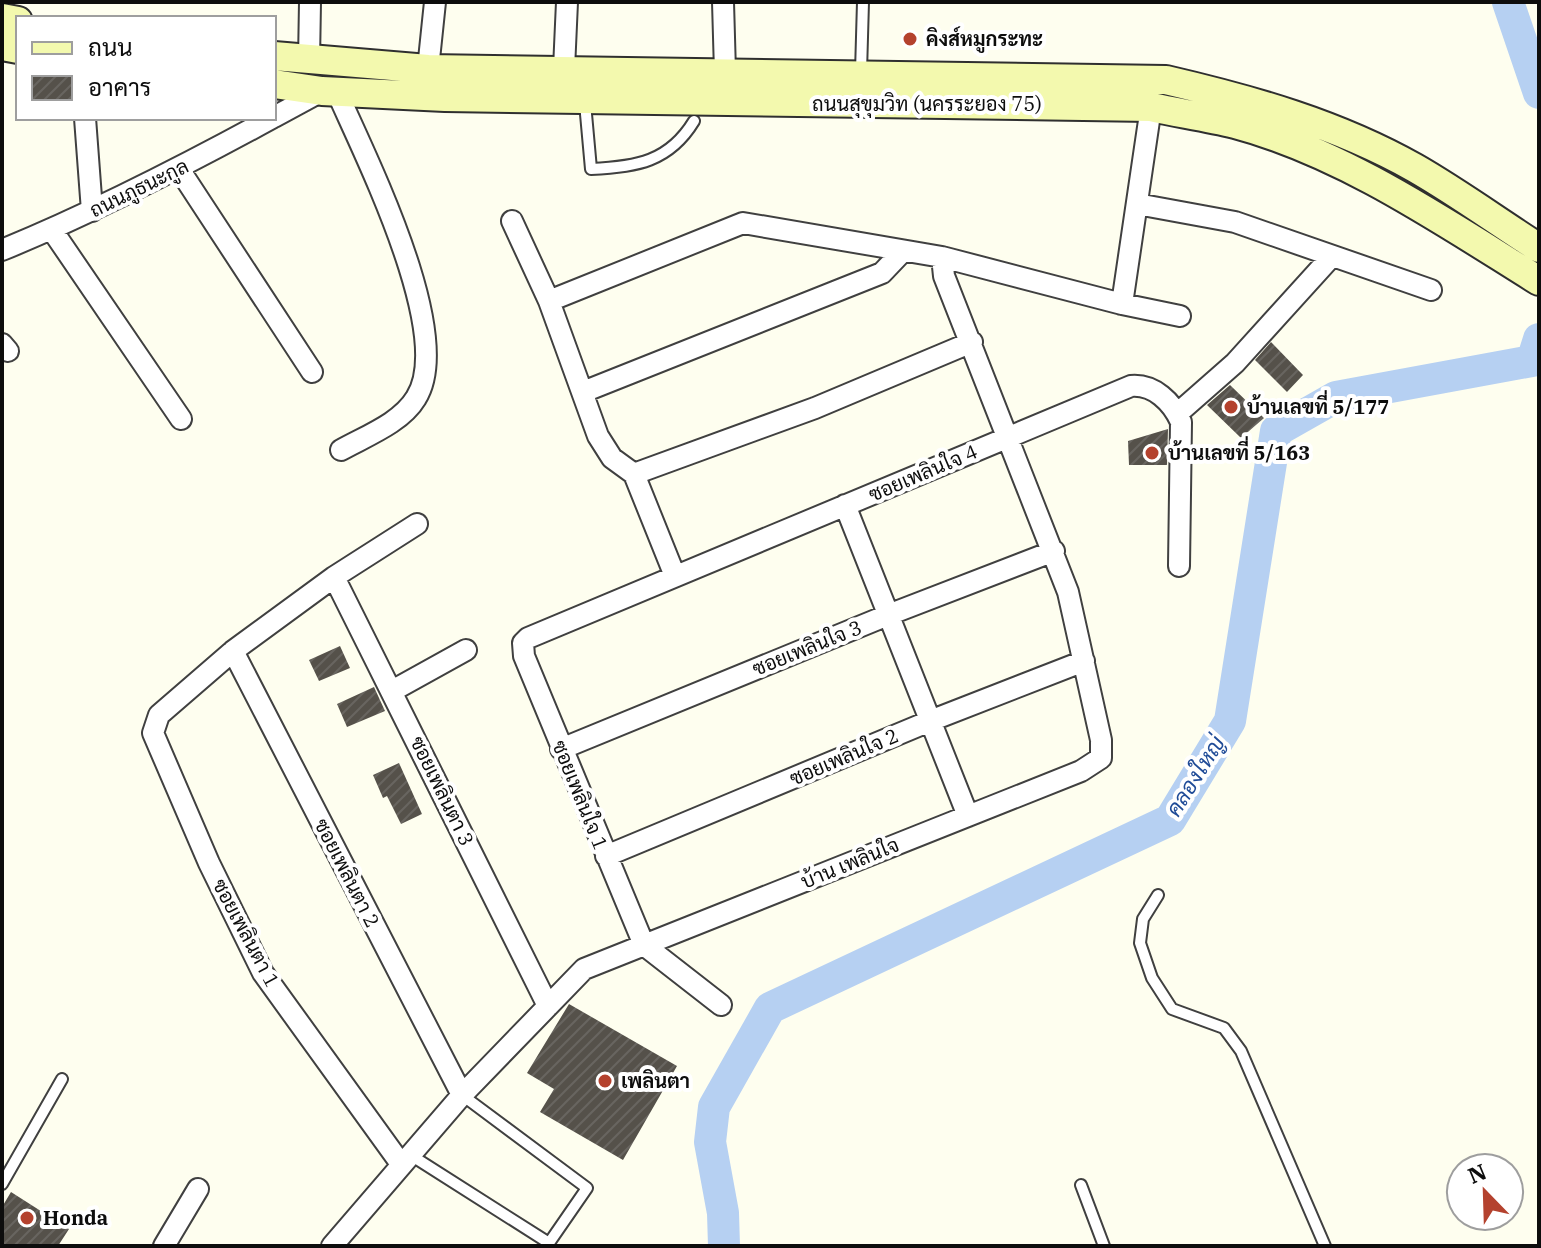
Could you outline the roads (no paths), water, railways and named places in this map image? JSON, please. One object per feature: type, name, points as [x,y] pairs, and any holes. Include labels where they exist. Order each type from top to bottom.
[{"type":"street","points":[[309,61],[310,2]]},
{"type":"street","points":[[428,69],[435,2]]},
{"type":"street","points":[[564,69],[567,2]]},
{"type":"street","points":[[723,2],[725,72]]},
{"type":"street","name":"ถนนสุขุมวิท (นครระยอง 75)","points":[[276,56],[428,69],[1166,80],[1253,100],[1312,121],[1414,168],[1539,248]]},
{"type":"street","points":[[834,104],[848,74]]},
{"type":"street","name":"ถนนสุขุมวิท (นครระยอง 75)","points":[[276,84],[330,91],[585,101],[1151,107],[1236,124],[1315,153],[1398,193],[1539,281]]},
{"type":"street","points":[[330,91],[391,216],[423,317],[427,360],[423,383],[411,406],[400,416],[341,450]]},
{"type":"street","name":"ถนนภูธนะกูล","points":[[276,116],[330,91]]},
{"type":"street","points":[[1122,304],[1151,107]]},
{"type":"street","points":[[85,120],[92,211]]},
{"type":"street","name":"ถนนภูธนะกูล","points":[[2,250],[52,230],[179,169],[268,120]]},
{"type":"street","points":[[179,169],[312,372]]},
{"type":"street","points":[[1137,204],[1235,222],[1431,290]]},
{"type":"street","points":[[512,221],[549,301],[605,450],[634,474],[675,576]]},
{"type":"street","points":[[549,301],[743,223],[942,257],[1180,316]]},
{"type":"street","points":[[52,230],[181,419]]},
{"type":"street","points":[[583,392],[882,273],[902,252]]},
{"type":"street","points":[[1179,566],[1182,432],[1177,414],[1235,363],[1332,256]]},
{"type":"street","points":[[942,257],[944,276],[1054,551],[1068,592],[1084,661]]},
{"type":"street","points":[[634,474],[815,408],[972,342]]},
{"type":"street","name":"ซอยเพลินใจ 4","points":[[523,643],[535,634],[1131,386],[1149,387],[1177,414]]},
{"type":"street","points":[[845,505],[968,816]]},
{"type":"street","points":[[233,651],[334,577],[417,524]]},
{"type":"street","name":"ซอยเพลินใจ 3","points":[[561,749],[888,615],[1054,551]]},
{"type":"street","name":"ซอยเพลินตา 3","points":[[334,577],[548,1006]]},
{"type":"street","name":"ซอยเพลินใจ 1","points":[[523,643],[524,656],[561,749],[644,945]]},
{"type":"street","points":[[392,691],[466,650]]},
{"type":"street","name":"ซอยเพลินตา 1","points":[[233,651],[159,715],[154,723],[155,740],[209,863],[263,973],[405,1159]]},
{"type":"street","name":"ซอยเพลินตา 2","points":[[233,651],[462,1095]]},
{"type":"street","name":"ซอยเพลินใจ 2","points":[[606,856],[930,721],[1084,661]]},
{"type":"street","name":"บ้าน เพลินใจ","points":[[332,1246],[462,1095],[575,977],[596,963],[1081,771],[1101,758],[1101,740],[1084,661]]},
{"type":"street","points":[[644,945],[721,1005]]},
{"type":"street","points":[[164,1246],[198,1189]]},
{"type":"lane","points":[[848,74],[863,2]]},
{"type":"lane","points":[[585,101],[591,169],[628,167],[665,153],[675,146],[694,121]]},
{"type":"lane","points":[[1158,895],[1143,919],[1140,943],[1152,978],[1172,1009],[1224,1028],[1241,1051],[1325,1246]]},
{"type":"lane","points":[[2,1184],[62,1079]]},
{"type":"lane","points":[[405,1159],[549,1243],[587,1188],[462,1095]]},
{"type":"lane","points":[[1081,1185],[1104,1246]]},
{"type":"waterway","name":"คลองใหญ่","points":[[1508,2],[1539,93]]},
{"type":"waterway","name":"คลองใหญ่","points":[[724,1246],[723,1213],[710,1142],[714,1107],[770,1008],[1170,820],[1230,721],[1276,431],[1336,397],[1532,361],[1539,339]]},
{"type":"place","name":"คิงส์หมูกระทะ","points":[[910,39]]},
{"type":"place","name":"บ้านเลขที่ 5/177","points":[[1231,407]]},
{"type":"place","name":"บ้านเลขที่ 5/163","points":[[1152,453]]},
{"type":"place","name":"เพลินตา","points":[[605,1081]]},
{"type":"place","name":"Honda","points":[[27,1218]]}]
